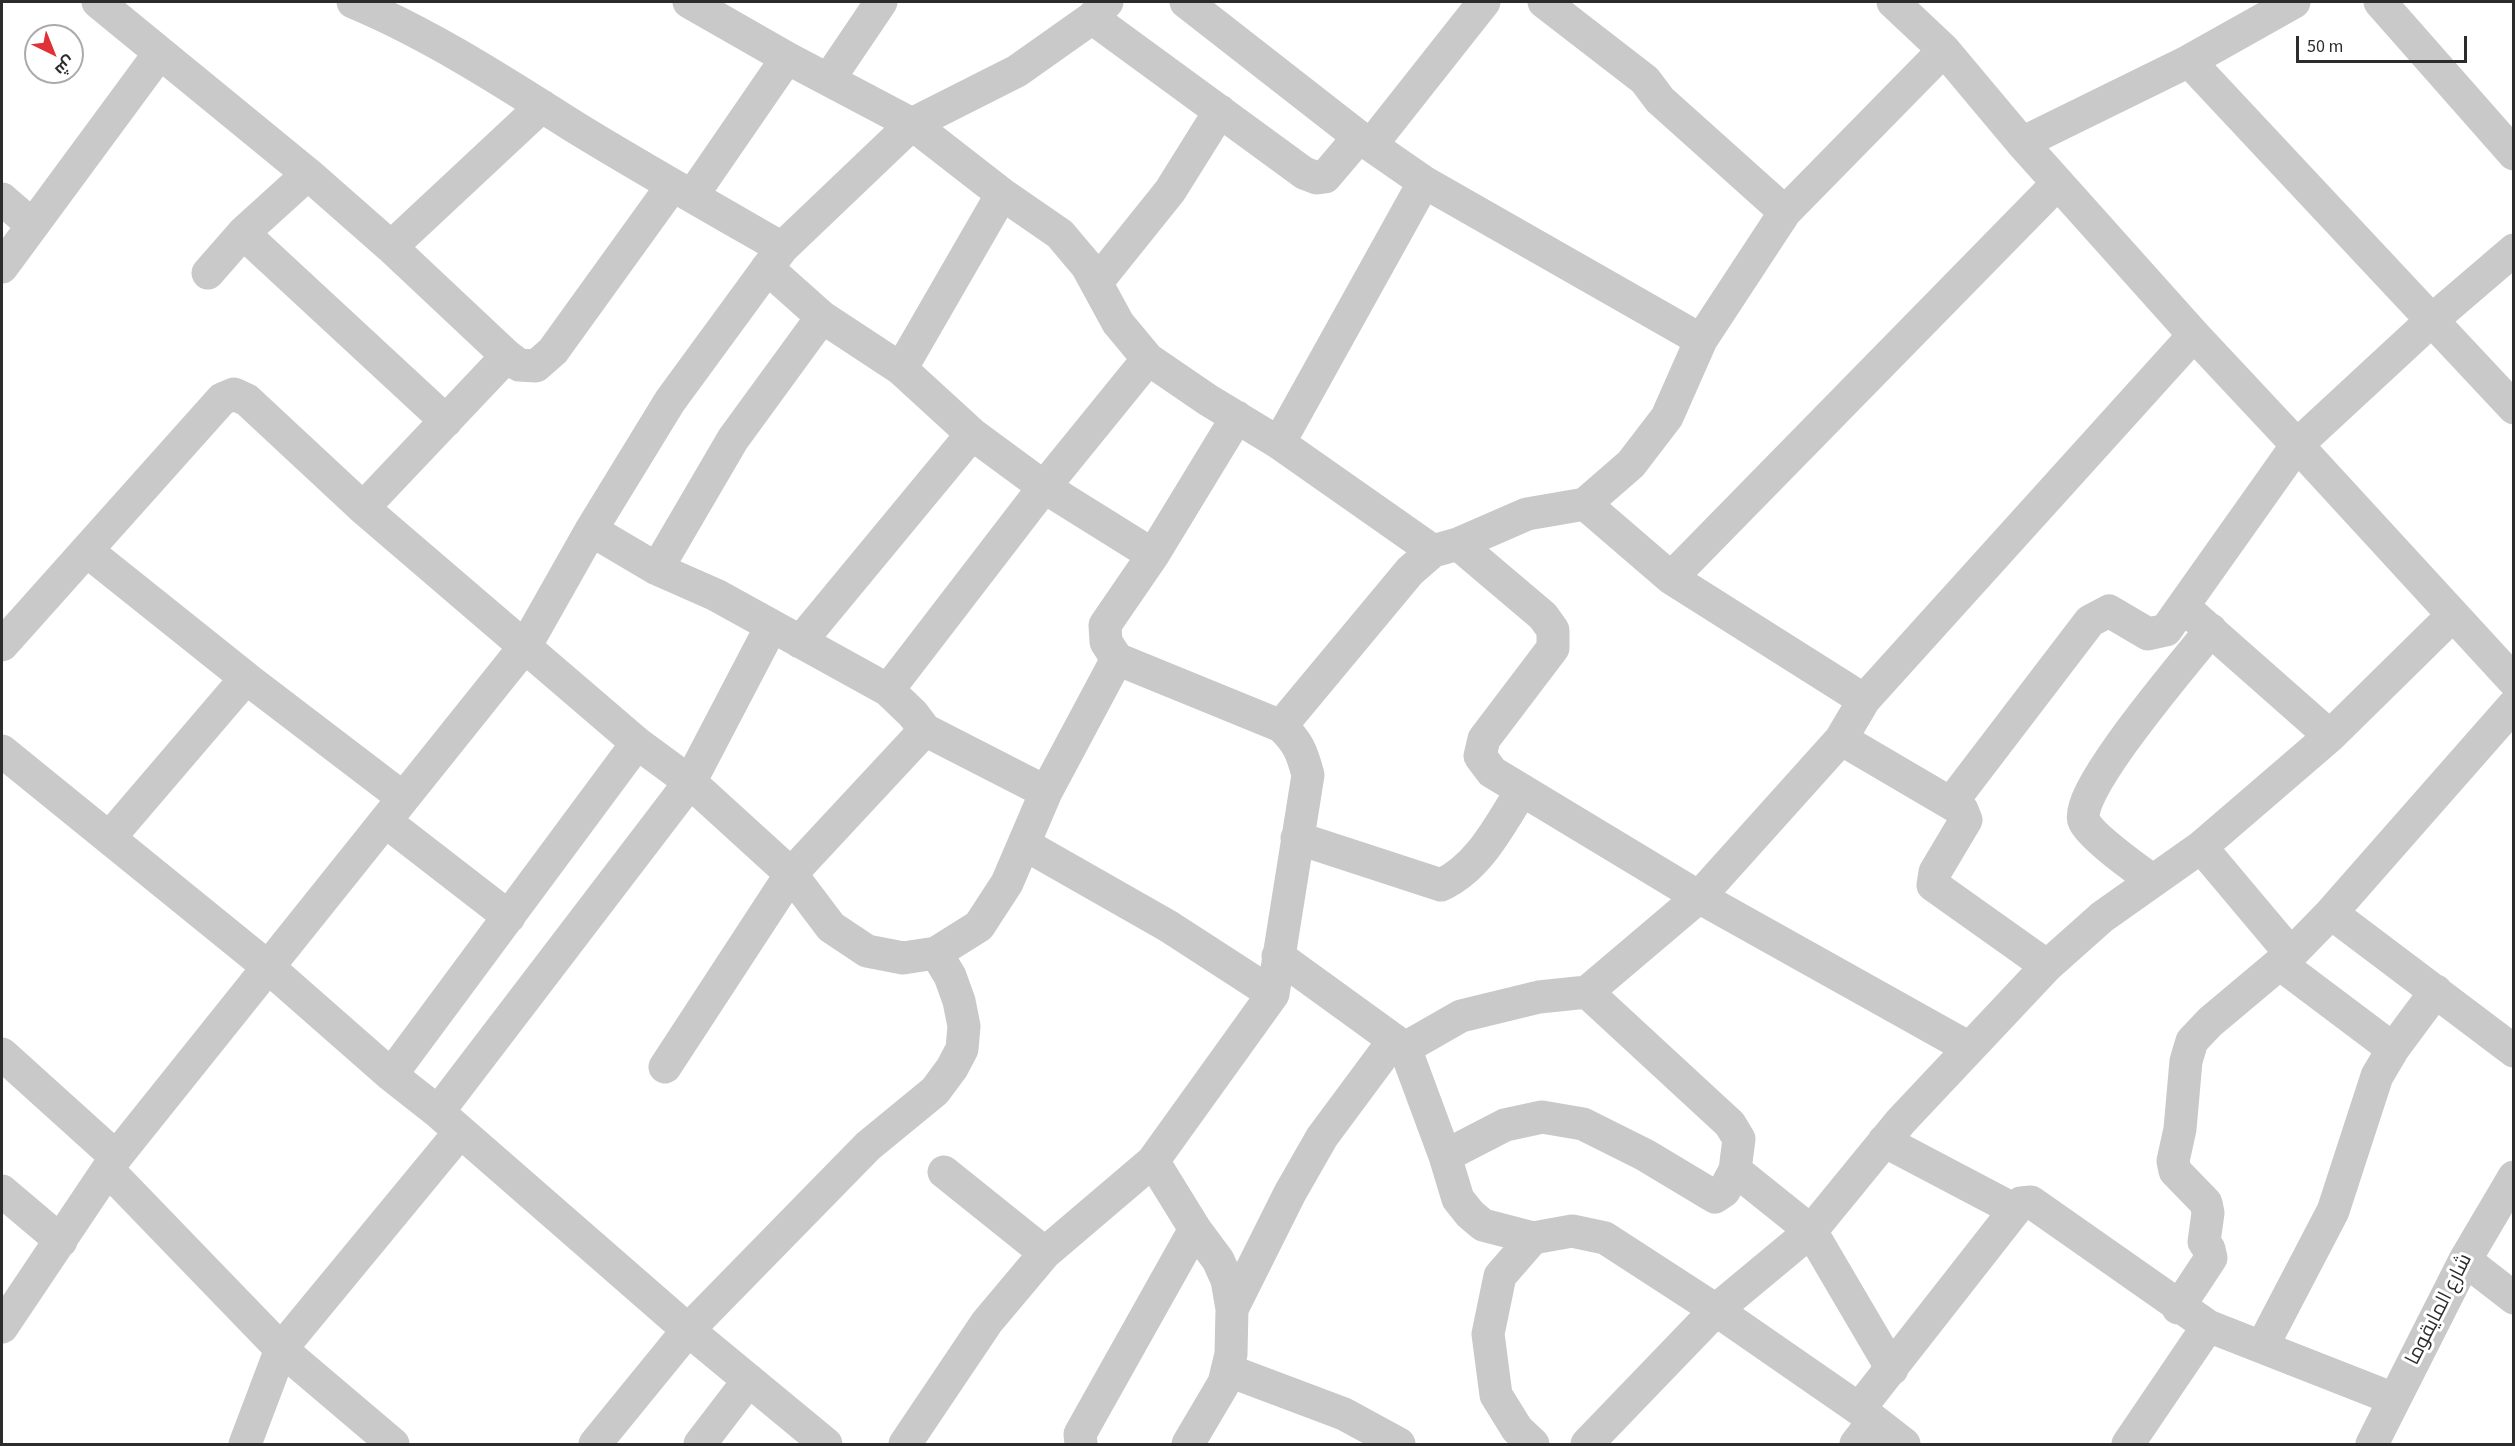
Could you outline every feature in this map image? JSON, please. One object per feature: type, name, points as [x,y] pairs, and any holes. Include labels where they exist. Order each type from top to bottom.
[{"type":"street","points":[[98,2],[308,174],[519,365],[536,366],[553,351],[787,58]]},
{"type":"street","points":[[353,2],[400,10],[542,106],[682,191],[775,258],[822,317],[901,369],[972,434],[1044,487],[1153,555]]},
{"type":"street","points":[[689,2],[787,58],[912,124],[1002,194],[1060,234],[1087,266],[1118,323],[1148,359],[1446,548],[1543,616],[1553,630],[1553,648],[1484,738],[1480,756],[1492,772],[1699,897],[1969,1048]]},
{"type":"street","points":[[829,79],[881,2]]},
{"type":"street","points":[[1186,2],[1365,141],[1424,182],[1701,340]]},
{"type":"street","points":[[2,1327],[112,1164],[526,645],[591,530],[670,401],[775,258],[912,124],[1017,71],[1100,10],[1220,111],[1304,173],[1317,178],[1325,177],[1365,141],[1484,2]]},
{"type":"street","points":[[1544,2],[1645,80],[1660,100],[1785,212]]},
{"type":"street","points":[[1895,2],[1944,50],[2022,143],[2194,335],[2514,681]]},
{"type":"street","points":[[2022,143],[2189,61],[2294,2]]},
{"type":"street","points":[[2380,2],[2514,154]]},
{"type":"street","points":[[1281,726],[1410,571],[1446,548],[1527,514],[1585,504],[1631,464],[1667,417],[1701,340],[1785,212],[1944,50]]},
{"type":"street","points":[[2,267],[159,54]]},
{"type":"street","points":[[2189,61],[2514,408]]},
{"type":"street","points":[[391,247],[542,106]]},
{"type":"street","points":[[1097,282],[1170,191],[1220,111]]},
{"type":"street","points":[[208,273],[243,233],[308,174]]},
{"type":"street","points":[[1279,443],[1424,182]]},
{"type":"street","points":[[1671,578],[1823,426],[2058,183]]},
{"type":"street","points":[[901,369],[1002,194]]},
{"type":"street","points":[[2,199],[32,225]]},
{"type":"street","points":[[243,233],[446,421]]},
{"type":"street","points":[[1951,803],[2090,621],[2109,611],[2148,634],[2166,630],[2297,445],[2431,321],[2514,250]]},
{"type":"street","points":[[657,569],[733,440],[822,317]]},
{"type":"street","points":[[1232,1310],[1290,1193],[1322,1137],[1400,1044],[1461,1016],[1539,997],[1587,992],[1699,897],[1841,739],[1864,700],[2194,335]]},
{"type":"street","points":[[363,508],[507,356]]},
{"type":"street","points":[[888,690],[1044,487],[1148,359]]},
{"type":"street","points":[[2,645],[222,399],[234,394],[247,400],[363,508],[526,645],[637,743],[690,782],[791,874],[831,927],[867,951],[903,958],[936,952],[979,926],[1007,883],[1046,792],[1117,659]]},
{"type":"street","points":[[905,1444],[987,1322],[1045,1253],[1153,1161],[1272,994],[1308,775],[1301,749],[1281,726],[1117,659],[1106,642],[1105,625],[1153,555],[1237,417]]},
{"type":"street","points":[[800,642],[972,434]]},
{"type":"street","points":[[1585,504],[1671,578],[1864,700]]},
{"type":"street","points":[[591,530],[657,569],[716,595],[888,690],[913,714],[925,730],[1046,792]]},
{"type":"street","points":[[87,551],[246,678],[394,809],[509,917]]},
{"type":"street","points":[[2182,607],[2330,736]]},
{"type":"street","points":[[1587,1444],[1716,1310],[1811,1231],[1884,1141],[2047,966],[2102,917],[2201,847],[2330,736],[2452,616]]},
{"type":"street","points":[[245,1444],[281,1349],[449,1122],[690,782],[771,627]]},
{"type":"street","points":[[2153,881],[2092,832],[2083,820],[2083,806],[2109,760],[2211,630]]},
{"type":"street","points":[[110,837],[246,678]]},
{"type":"street","points":[[2178,1308],[2211,1258],[2210,1250],[2204,1242],[2208,1213],[2206,1203],[2175,1172],[2173,1161],[2180,1130],[2187,1061],[2192,1041],[2210,1022],[2285,959],[2331,913],[2514,705]]},
{"type":"street","points":[[665,1067],[791,874],[925,730]]},
{"type":"street","points":[[1841,739],[1962,810],[1966,820],[1935,872],[1933,885],[2047,966]]},
{"type":"street","points":[[390,1075],[637,743]]},
{"type":"street","points":[[7,767],[110,837],[268,968],[390,1075],[449,1122],[688,1330],[826,1444]]},
{"type":"street","points":[[1297,837],[1442,885],[1466,870],[1481,852],[1522,790]]},
{"type":"street","points":[[1024,844],[1168,926],[1272,994]]},
{"type":"street","points":[[2201,847],[2285,959],[2393,1049]]},
{"type":"street","points":[[2331,913],[2514,1051]]},
{"type":"street","points":[[595,1444],[688,1330],[868,1146],[934,1091],[952,1068],[962,1049],[964,1026],[959,1001],[950,976],[936,952]]},
{"type":"street","points":[[1278,956],[1400,1044],[1445,1156],[1458,1199],[1483,1225],[1533,1238],[1572,1231],[1605,1238],[1716,1310],[1863,1425],[1904,1444]]},
{"type":"street","points":[[1445,1156],[1505,1125],[1542,1117],[1583,1124],[1645,1155],[1715,1197],[1724,1191],[1735,1170],[1739,1139],[1730,1124],[1686,1080],[1629,1032],[1587,992]]},
{"type":"street","points":[[2262,1347],[2333,1211],[2377,1076],[2393,1049],[2436,992]]},
{"type":"street","points":[[2,1054],[112,1164],[281,1349],[393,1444]]},
{"type":"street","points":[[1884,1141],[2015,1209]]},
{"type":"street","points":[[1153,1161],[1195,1229],[1218,1260],[1227,1280],[1232,1310],[1231,1354],[1224,1383],[1188,1444]]},
{"type":"street","points":[[1735,1170],[1811,1231],[1892,1369]]},
{"type":"street","points":[[944,1172],[1045,1253]]},
{"type":"street","name":"شارع المايقوما","points":[[2372,1444],[2465,1260],[2514,1177]]},
{"type":"street","points":[[2,1191],[61,1241]]},
{"type":"street","points":[[1863,1425],[1892,1369],[2015,1209],[2021,1203],[2031,1202],[2178,1308],[2208,1326],[2394,1399]]},
{"type":"street","points":[[1081,1444],[1080,1434],[1195,1229]]},
{"type":"street","points":[[1533,1238],[1500,1276],[1488,1334],[1496,1395],[1517,1429],[1533,1444]]},
{"type":"street","points":[[2465,1260],[2514,1298]]},
{"type":"street","points":[[2128,1444],[2208,1326]]},
{"type":"street","points":[[1227,1370],[1344,1414],[1399,1444]]},
{"type":"street","points":[[700,1444],[750,1380]]}]
